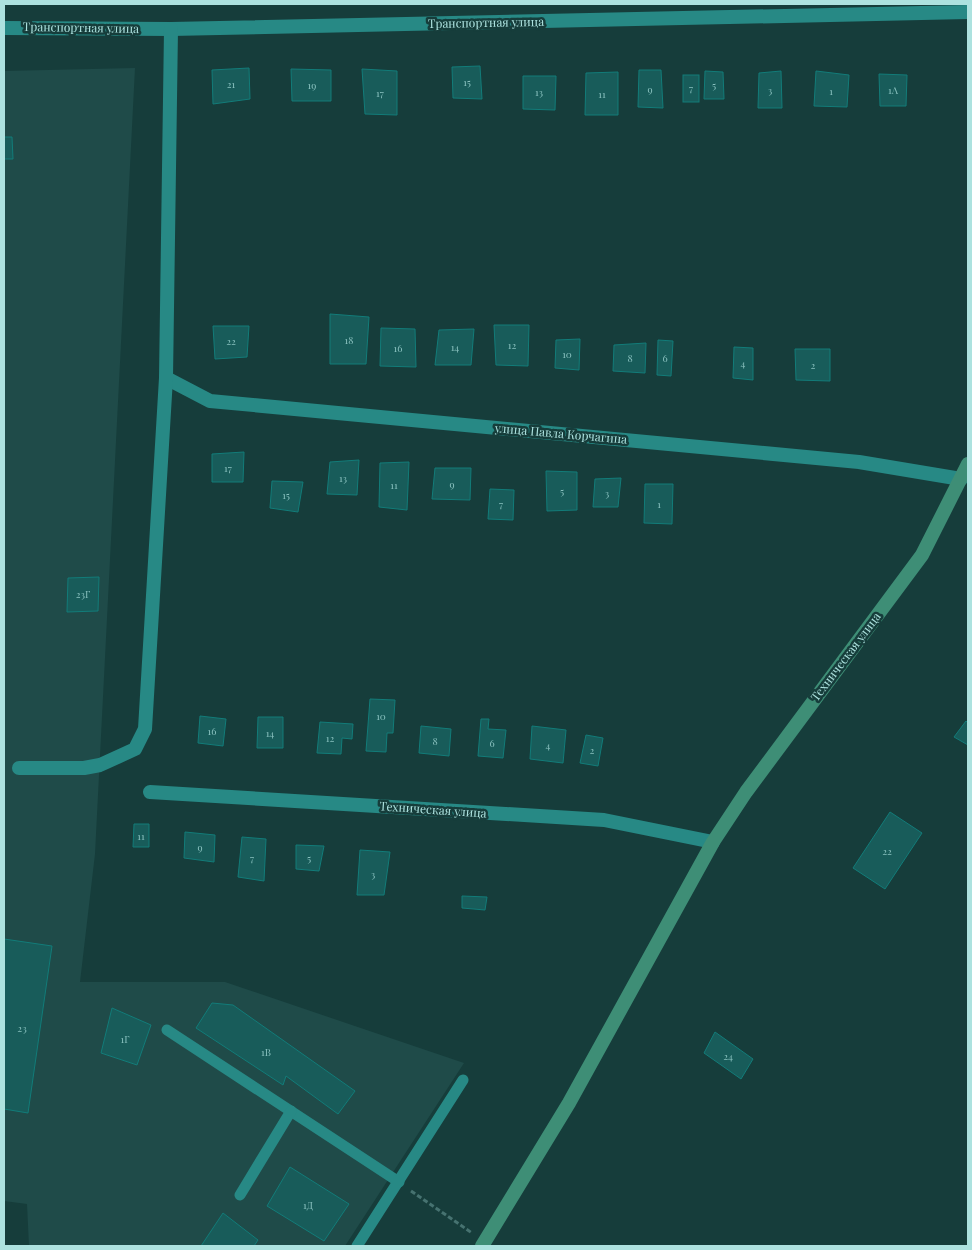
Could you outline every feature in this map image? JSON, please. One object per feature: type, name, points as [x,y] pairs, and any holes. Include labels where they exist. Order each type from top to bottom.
[{"type":"main road","name":"Техническая улица","points":[[483,1244],[570,1103],[713,842],[746,792],[922,555],[968,464]]},
{"type":"street","name":"Транспортная улица","points":[[4,28],[172,30],[968,12]]},
{"type":"street","points":[[19,768],[84,768],[100,765],[135,749],[145,729],[166,378],[172,30]]},
{"type":"street","name":"улица Павла Корчагина","points":[[166,378],[210,401],[859,462],[961,479]]},
{"type":"street","name":"Техническая улица","points":[[150,792],[604,820],[713,842]]},
{"type":"lane","points":[[167,1030],[398,1182]]},
{"type":"lane","points":[[357,1246],[463,1080]]},
{"type":"lane","points":[[240,1195],[291,1111]]},
{"type":"path","points":[[398,1182],[483,1244]]},
{"type":"shaded area","points":[[135,68],[95,854],[80,982],[225,982],[464,1063],[345,1246],[29,1246],[27,1204],[4,1201],[4,71]]},
{"type":"building","points":[[480,66],[482,99],[453,98],[452,67]]},
{"type":"building","points":[[249,68],[250,99],[213,104],[212,70]]},
{"type":"building","points":[[291,69],[331,70],[331,101],[292,101]]},
{"type":"building","points":[[362,69],[397,71],[397,115],[365,114]]},
{"type":"building","points":[[639,70],[661,70],[663,108],[638,107]]},
{"type":"building","points":[[705,71],[723,72],[724,99],[704,99]]},
{"type":"building","points":[[781,71],[782,108],[758,108],[759,73]]},
{"type":"building","points":[[816,71],[849,75],[847,107],[814,106]]},
{"type":"building","points":[[618,72],[618,115],[585,115],[586,73]]},
{"type":"building","points":[[879,74],[907,75],[906,106],[880,106]]},
{"type":"building","points":[[683,75],[699,75],[699,102],[683,102]]},
{"type":"building","points":[[523,76],[556,76],[555,110],[523,109]]},
{"type":"building","points":[[4,137],[12,137],[13,159],[4,159]]},
{"type":"building","points":[[330,314],[369,317],[366,364],[330,364]]},
{"type":"building","points":[[494,325],[529,325],[528,366],[496,365]]},
{"type":"building","points":[[213,326],[249,326],[247,357],[215,359]]},
{"type":"building","points":[[381,328],[415,329],[416,367],[380,366]]},
{"type":"building","points":[[474,329],[471,365],[435,365],[439,330]]},
{"type":"building","points":[[580,339],[579,370],[555,368],[556,340]]},
{"type":"building","points":[[658,340],[673,341],[671,376],[657,375]]},
{"type":"building","points":[[646,343],[645,373],[613,371],[614,345]]},
{"type":"building","points":[[734,347],[753,348],[753,380],[733,378]]},
{"type":"building","points":[[795,349],[830,349],[830,381],[796,380]]},
{"type":"building","points":[[244,452],[243,482],[212,482],[212,454]]},
{"type":"building","points":[[359,460],[357,495],[327,494],[330,462]]},
{"type":"building","points":[[409,462],[407,510],[379,507],[380,463]]},
{"type":"building","points":[[435,468],[471,468],[470,500],[432,499]]},
{"type":"building","points":[[546,471],[577,472],[577,510],[547,511]]},
{"type":"building","points":[[621,478],[618,507],[593,507],[595,479]]},
{"type":"building","points":[[272,481],[303,482],[298,512],[270,508]]},
{"type":"building","points":[[645,484],[673,484],[672,524],[644,523]]},
{"type":"building","points":[[490,489],[514,490],[513,520],[488,519]]},
{"type":"building","points":[[99,577],[98,611],[67,612],[68,578]]},
{"type":"building","points":[[370,699],[395,700],[393,733],[387,733],[386,752],[366,751]]},
{"type":"building","points":[[200,716],[226,719],[223,746],[198,743]]},
{"type":"building","points":[[258,717],[283,717],[283,748],[257,748]]},
{"type":"building","points":[[481,719],[489,719],[488,729],[506,730],[503,758],[478,756]]},
{"type":"building","points":[[966,721],[968,723],[968,745],[954,737]]},
{"type":"building","points":[[320,722],[353,724],[352,739],[342,738],[341,754],[317,753]]},
{"type":"building","points":[[421,726],[451,729],[449,756],[419,753]]},
{"type":"building","points":[[532,726],[566,730],[563,763],[530,759]]},
{"type":"building","points":[[586,735],[603,738],[598,766],[580,763]]},
{"type":"building","points":[[890,812],[922,833],[885,889],[853,868]]},
{"type":"building","points":[[134,824],[149,824],[149,847],[133,847]]},
{"type":"building","points":[[185,832],[215,835],[214,862],[184,858]]},
{"type":"building","points":[[242,837],[266,839],[264,881],[238,877]]},
{"type":"building","points":[[296,845],[324,846],[319,871],[296,869]]},
{"type":"building","points":[[360,850],[390,852],[384,895],[357,895]]},
{"type":"building","points":[[462,896],[487,897],[485,910],[462,908]]},
{"type":"building","points":[[4,939],[52,946],[28,1113],[4,1109]]},
{"type":"building","points":[[212,1003],[233,1005],[355,1091],[338,1114],[286,1076],[283,1085],[196,1028]]},
{"type":"building","points":[[112,1008],[151,1025],[137,1065],[101,1053]]},
{"type":"building","points":[[715,1032],[753,1059],[741,1079],[704,1053]]},
{"type":"building","points":[[290,1167],[349,1204],[324,1241],[267,1206]]},
{"type":"building","points":[[223,1213],[258,1240],[254,1246],[201,1246]]}]
